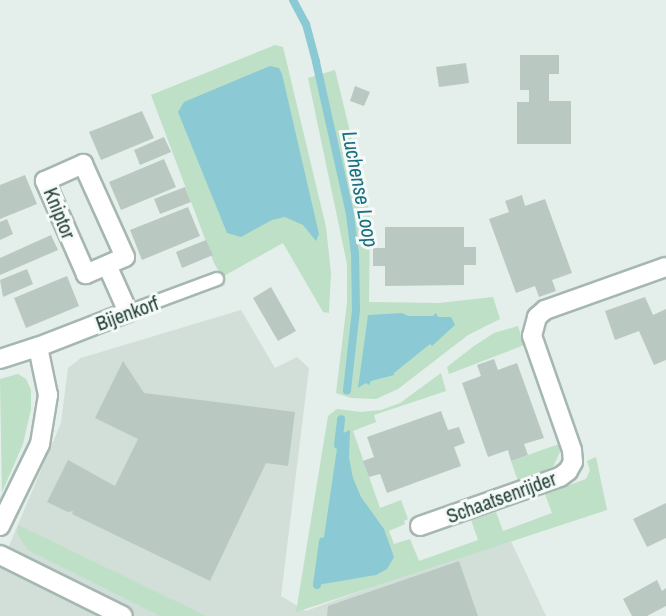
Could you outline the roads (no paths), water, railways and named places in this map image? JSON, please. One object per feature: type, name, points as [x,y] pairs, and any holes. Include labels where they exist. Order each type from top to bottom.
[{"type":"street","name":"Kniptor","points":[[83,164],[125,257],[107,265],[86,274],[45,182],[83,164]]},
{"type":"street","points":[[107,265],[128,312]]},
{"type":"street","name":"Schaatsenrijder","points":[[420,526],[560,477],[568,471],[573,462],[572,450],[531,336],[537,317],[545,310],[666,267]]},
{"type":"street","name":"Bijenkorf","points":[[0,359],[38,347],[128,312]]},
{"type":"street","points":[[0,526],[40,444],[48,395],[38,347]]},
{"type":"street","points":[[0,555],[123,616]]},
{"type":"lane","name":"Bijenkorf","points":[[128,312],[217,279]]},
{"type":"water","points":[[270,66],[279,68],[282,74],[319,234],[316,241],[303,225],[285,217],[272,220],[241,237],[227,233],[178,112],[184,102]]},
{"type":"water","points":[[402,313],[408,316],[433,316],[436,313],[438,317],[451,317],[455,325],[394,375],[371,381],[369,385],[366,383],[358,388],[368,315]]},
{"type":"water","points":[[350,430],[349,458],[353,478],[361,497],[384,529],[394,557],[387,569],[376,575],[317,585],[339,435]]},
{"type":"waterway","name":"Luchense Loop","points":[[293,0],[306,24],[350,214],[355,253],[356,310],[347,390]]},
{"type":"waterway","name":"Luchense Loop","points":[[338,445],[341,419]]},
{"type":"waterway","name":"Luchense Loop","points":[[317,585],[323,541]]}]
